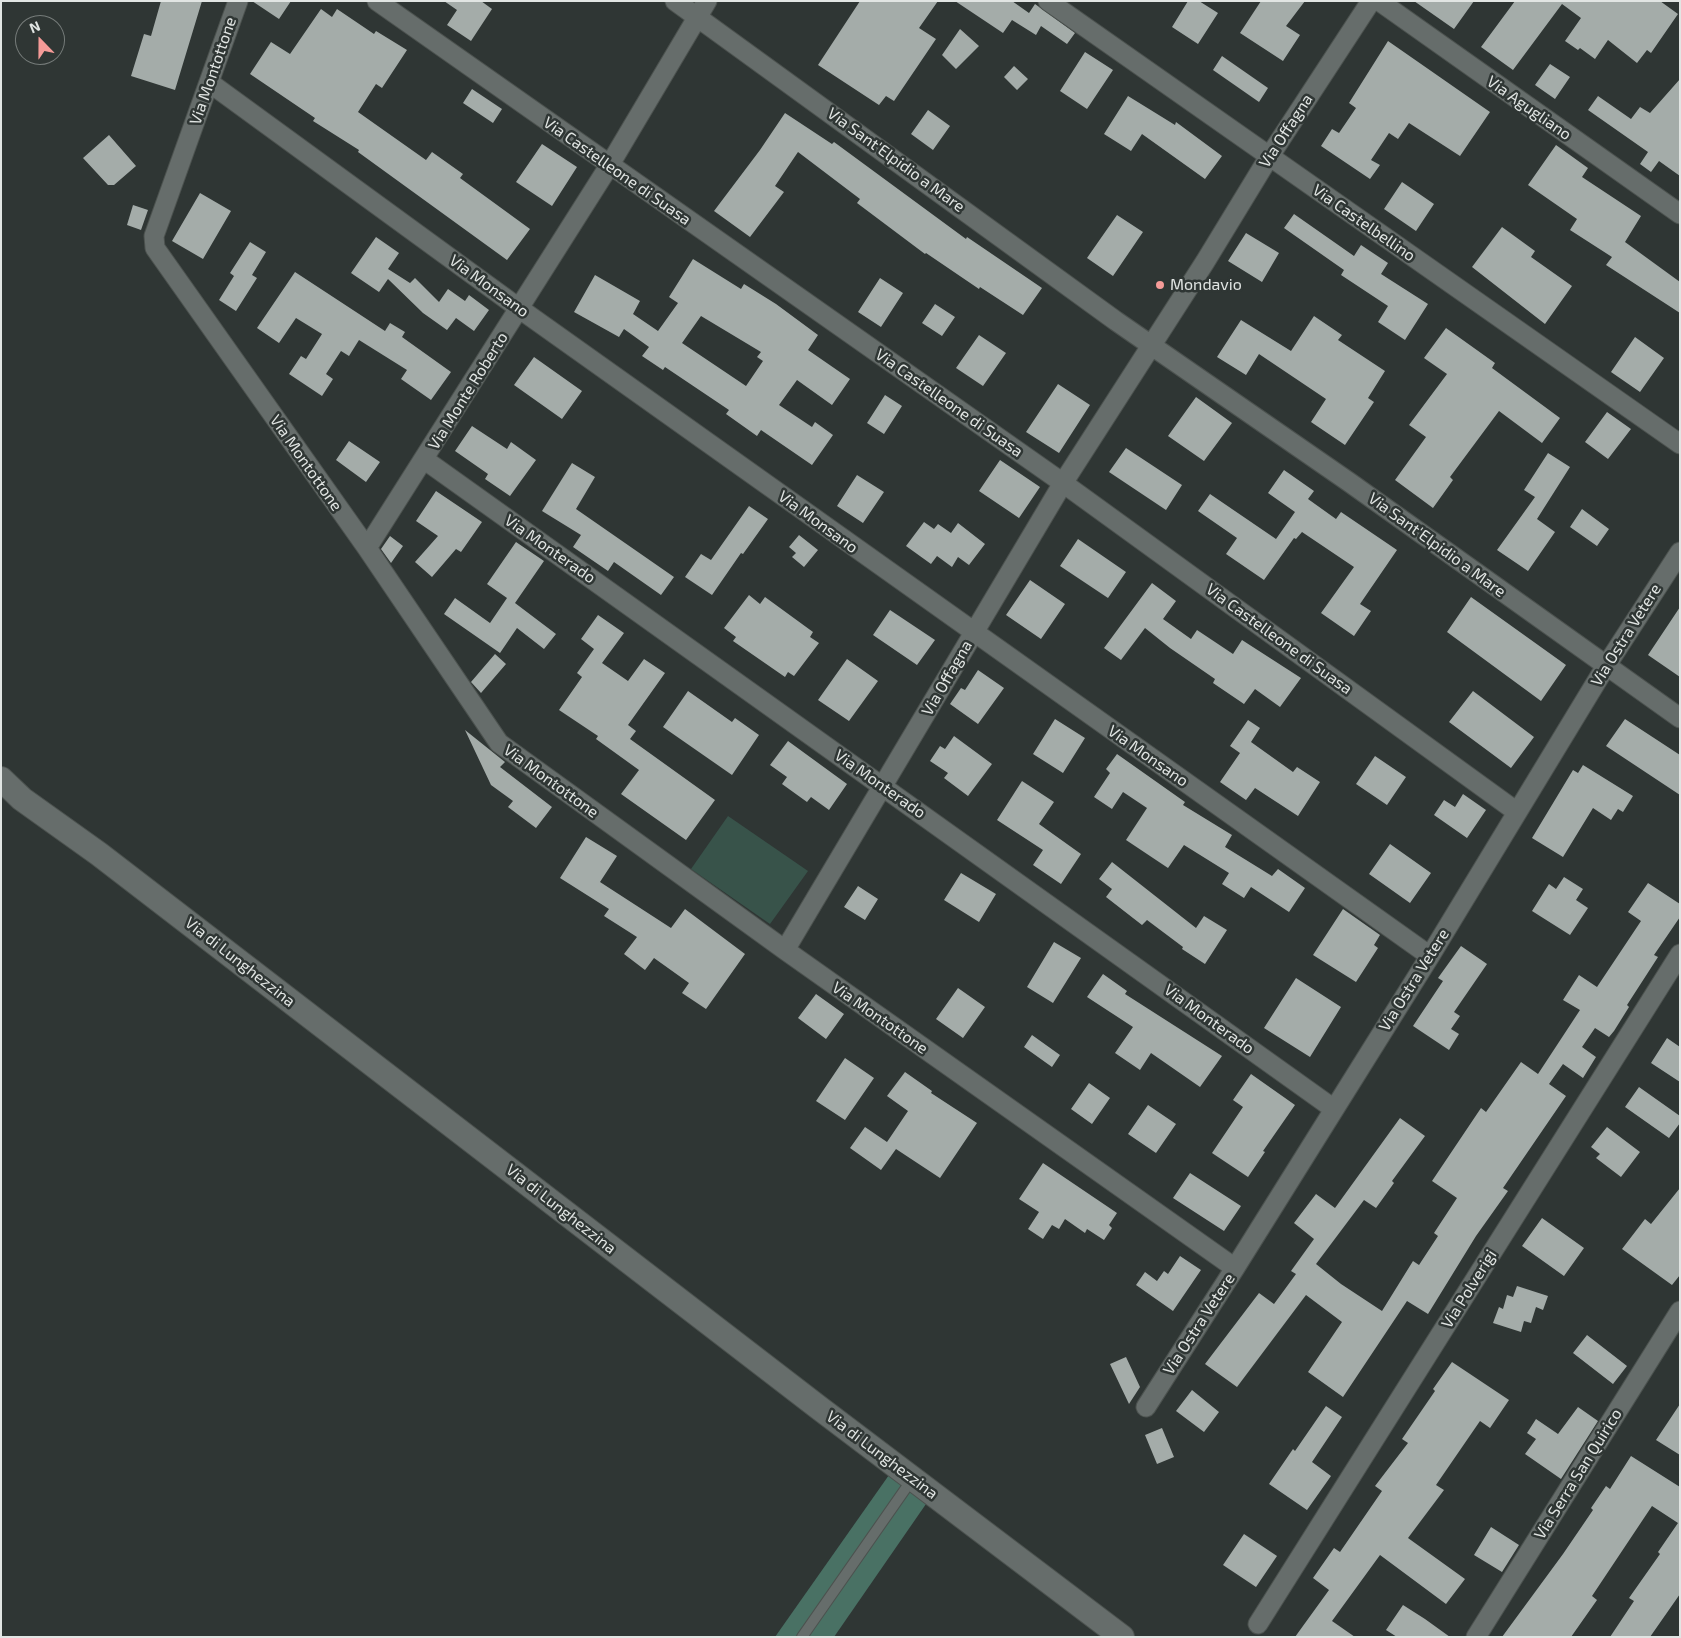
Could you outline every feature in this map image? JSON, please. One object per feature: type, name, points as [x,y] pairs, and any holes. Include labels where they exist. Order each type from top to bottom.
[{"type":"street","name":"Via Montottone","points":[[238,1],[154,236],[155,248],[367,548],[504,748],[785,950],[1235,1268]]},
{"type":"street","name":"Via Castelleone di Suasa","points":[[377,1],[609,166],[1063,483],[1517,812]]},
{"type":"street","name":"Via Sant'Elpidio a Mare","points":[[675,1],[702,9],[1116,321],[1193,373],[1680,718]]},
{"type":"street","name":"Via Castelbellino","points":[[1048,1],[1680,444]]},
{"type":"street","name":"Via Offagna","points":[[785,950],[1063,483],[1205,262],[1269,157],[1371,1]]},
{"type":"street","name":"Via Agugliano","points":[[1379,1],[1680,214]]},
{"type":"street","name":"Via Monte Roberto","points":[[367,548],[425,460],[609,166],[702,9]]},
{"type":"street","name":"Via Monsano","points":[[210,83],[520,309],[1430,956]]},
{"type":"street","name":"Via Monterado","points":[[425,460],[1334,1108]]},
{"type":"street","name":"Via Ostra Vetere","points":[[1146,1407],[1430,956],[1606,666],[1680,552]]},
{"type":"street","name":"Via di Lunghezzina","points":[[1,779],[22,799],[99,854],[1122,1637]]},
{"type":"street","name":"Via Polverigi","points":[[1258,1624],[1680,954]]},
{"type":"street","name":"Via Serra San Quirico","points":[[1476,1637],[1680,1311]]},
{"type":"lane","points":[[802,1637],[913,1478]]},
{"type":"green space","points":[[728,816],[808,871],[770,924],[691,869]]},
{"type":"green space","points":[[889,1475],[926,1504],[834,1637],[775,1637]]},
{"type":"building","points":[[161,1],[202,1],[175,90],[131,76],[144,34],[151,36]]},
{"type":"building","points":[[252,1],[291,1],[279,19]]},
{"type":"building","points":[[444,1],[481,1],[492,9],[471,41],[447,25],[457,10]]},
{"type":"building","points":[[860,1],[938,1],[919,28],[936,39],[894,101],[886,96],[879,105],[818,65]]},
{"type":"building","points":[[955,1],[1012,1],[1029,13],[1035,4],[1075,33],[1067,44],[1041,26],[1036,35],[1012,20],[1003,33]]},
{"type":"building","points":[[1188,1],[1199,1],[1218,13],[1198,44],[1172,27]]},
{"type":"building","points":[[1261,1],[1305,1],[1286,26],[1300,35],[1283,61],[1240,33]]},
{"type":"building","points":[[1414,1],[1474,1],[1454,29]]},
{"type":"building","points":[[1515,1],[1660,1],[1678,14],[1651,53],[1647,50],[1637,63],[1608,40],[1595,59],[1580,48],[1578,50],[1565,41],[1581,18],[1562,4],[1513,70],[1481,47]]},
{"type":"building","points":[[321,9],[332,17],[337,9],[374,34],[376,31],[407,50],[382,88],[376,84],[358,112],[426,160],[432,152],[463,174],[460,178],[530,229],[507,260],[358,152],[359,150],[313,121],[315,118],[250,74],[271,42],[290,54]]},
{"type":"building","points":[[960,29],[979,46],[956,69],[942,55]]},
{"type":"building","points":[[1388,41],[1490,112],[1460,156],[1409,123],[1398,139],[1389,133],[1371,160],[1380,165],[1370,179],[1321,146],[1332,129],[1339,133],[1356,108],[1349,103]]},
{"type":"building","points":[[1085,52],[1113,70],[1087,109],[1060,91]]},
{"type":"building","points":[[1222,56],[1268,88],[1259,102],[1213,70]]},
{"type":"building","points":[[1550,64],[1570,77],[1555,99],[1535,85]]},
{"type":"building","points":[[1014,66],[1028,79],[1017,90],[1004,77]]},
{"type":"building","points":[[1680,79],[1680,176],[1659,161],[1651,172],[1640,164],[1648,152],[1588,110],[1598,96],[1631,119],[1640,107],[1650,113]]},
{"type":"building","points":[[472,89],[502,109],[493,123],[463,103]]},
{"type":"building","points":[[1128,96],[1175,125],[1176,122],[1222,156],[1205,179],[1142,134],[1131,151],[1104,134]]},
{"type":"building","points":[[928,110],[950,126],[933,150],[911,134]]},
{"type":"building","points":[[785,113],[832,144],[834,142],[966,239],[967,237],[1042,288],[1023,315],[925,254],[857,203],[860,199],[798,152],[775,186],[784,192],[750,237],[714,211]]},
{"type":"building","points":[[109,135],[136,166],[114,185],[108,185],[83,158]]},
{"type":"building","points":[[542,144],[577,167],[552,206],[516,182]]},
{"type":"building","points":[[1556,145],[1588,168],[1582,177],[1641,216],[1625,242],[1680,282],[1680,313],[1606,265],[1612,257],[1570,230],[1577,219],[1528,185]]},
{"type":"building","points":[[1402,182],[1434,204],[1416,231],[1384,209]]},
{"type":"building","points":[[200,193],[231,211],[203,259],[172,241]]},
{"type":"building","points":[[133,205],[148,210],[141,230],[127,225]]},
{"type":"building","points":[[1294,214],[1354,256],[1361,245],[1388,263],[1381,274],[1428,304],[1405,340],[1378,322],[1388,306],[1341,275],[1344,270],[1284,228]]},
{"type":"building","points":[[1117,215],[1143,232],[1113,276],[1087,258]]},
{"type":"building","points":[[1502,227],[1535,251],[1531,257],[1572,286],[1545,324],[1472,267]]},
{"type":"building","points":[[1246,233],[1279,253],[1262,282],[1228,261]]},
{"type":"building","points":[[376,237],[399,253],[388,269],[410,283],[415,278],[439,302],[448,289],[465,301],[469,295],[489,310],[474,331],[456,318],[447,330],[423,313],[388,279],[379,292],[351,273]]},
{"type":"building","points":[[250,242],[266,252],[252,275],[257,278],[236,311],[219,300],[234,276],[230,273]]},
{"type":"building","points":[[693,259],[741,289],[744,284],[776,304],[818,335],[808,350],[850,379],[832,405],[797,380],[779,405],[812,427],[815,422],[833,435],[812,465],[761,430],[757,436],[726,414],[729,410],[665,367],[663,370],[642,356],[649,347],[624,329],[619,337],[574,312],[595,275],[640,301],[633,314],[658,331],[678,303],[669,297]],"holes":[[[701,316],[761,352],[757,357],[763,361],[746,386],[682,343]]]},
{"type":"building","points":[[295,272],[385,331],[390,323],[405,332],[402,337],[451,372],[431,400],[401,379],[407,370],[359,340],[349,356],[341,351],[326,374],[333,379],[322,396],[289,374],[301,356],[306,359],[322,334],[296,318],[279,343],[257,328]]},
{"type":"building","points":[[880,278],[903,293],[881,327],[858,312]]},
{"type":"building","points":[[935,304],[955,317],[942,336],[922,323]]},
{"type":"building","points":[[1314,316],[1342,335],[1338,340],[1385,371],[1368,398],[1374,402],[1345,445],[1311,422],[1326,399],[1259,354],[1246,375],[1217,357],[1241,320],[1291,351]]},
{"type":"building","points":[[1446,328],[1495,363],[1492,368],[1560,418],[1542,443],[1499,411],[1450,477],[1453,480],[1433,508],[1395,480],[1426,437],[1409,425],[1447,374],[1424,358]]},
{"type":"building","points":[[979,335],[1006,353],[983,386],[956,368]]},
{"type":"building","points":[[1635,337],[1664,358],[1640,392],[1611,372]]},
{"type":"building","points":[[534,357],[582,391],[562,419],[514,385]]},
{"type":"building","points":[[1058,384],[1090,405],[1059,453],[1026,432]]},
{"type":"building","points":[[885,395],[902,406],[884,434],[867,423]]},
{"type":"building","points":[[1196,397],[1232,423],[1204,461],[1168,436]]},
{"type":"building","points":[[1607,412],[1631,429],[1608,459],[1585,442]]},
{"type":"building","points":[[472,426],[507,449],[511,442],[536,460],[510,496],[485,479],[488,474],[455,451]]},
{"type":"building","points":[[349,441],[380,462],[366,482],[336,460]]},
{"type":"building","points":[[1126,448],[1182,485],[1166,510],[1109,472]]},
{"type":"building","points":[[1548,453],[1570,467],[1537,519],[1555,532],[1528,571],[1497,550],[1535,497],[1524,490]]},
{"type":"building","points":[[1000,460],[1040,487],[1019,518],[979,491]]},
{"type":"building","points":[[572,463],[595,477],[576,509],[674,577],[661,595],[614,562],[608,571],[573,547],[581,535],[542,511]]},
{"type":"building","points":[[1284,470],[1314,491],[1308,499],[1336,519],[1341,512],[1397,550],[1360,604],[1371,611],[1354,636],[1321,613],[1354,567],[1302,532],[1296,539],[1294,538],[1264,580],[1226,554],[1237,538],[1198,511],[1210,494],[1276,539],[1295,512],[1268,493]]},
{"type":"building","points":[[857,475],[884,492],[863,523],[837,506]]},
{"type":"building","points":[[436,491],[482,522],[461,552],[456,549],[432,577],[415,562],[438,536],[416,521]]},
{"type":"building","points":[[749,506],[768,519],[743,554],[741,553],[712,595],[685,577],[701,554],[711,560]]},
{"type":"building","points":[[1582,509],[1609,529],[1597,546],[1570,527]]},
{"type":"building","points":[[924,522],[934,529],[938,524],[951,533],[958,523],[985,544],[969,565],[958,557],[952,567],[937,556],[931,564],[906,546]]},
{"type":"building","points":[[799,535],[818,550],[804,567],[792,557],[796,553],[789,547]]},
{"type":"building","points":[[390,536],[403,546],[391,563],[381,549]]},
{"type":"building","points":[[1078,539],[1126,572],[1108,598],[1060,566]]},
{"type":"building","points":[[516,542],[544,561],[515,603],[556,634],[544,649],[517,628],[500,653],[444,614],[455,598],[490,623],[507,598],[487,584]]},
{"type":"building","points":[[1030,580],[1065,604],[1041,639],[1006,615]]},
{"type":"building","points":[[1152,583],[1176,601],[1163,619],[1191,639],[1197,630],[1233,654],[1242,640],[1301,678],[1280,707],[1255,689],[1244,704],[1213,683],[1215,679],[1145,628],[1121,660],[1104,648]]},
{"type":"building","points":[[749,595],[760,604],[765,597],[813,632],[810,637],[819,643],[794,676],[788,672],[785,677],[733,641],[736,637],[724,628]]},
{"type":"building","points":[[1471,597],[1566,665],[1541,701],[1447,632]]},
{"type":"building","points":[[1680,607],[1680,677],[1648,655]]},
{"type":"building","points":[[890,610],[935,640],[917,665],[873,635]]},
{"type":"building","points":[[598,615],[624,633],[602,663],[628,681],[644,659],[665,673],[628,725],[636,731],[630,739],[715,800],[686,840],[621,794],[639,770],[596,739],[598,736],[559,710],[582,677],[577,673],[594,649],[581,639]]},
{"type":"building","points":[[495,654],[506,664],[481,693],[471,682]]},
{"type":"building","points":[[847,659],[878,681],[849,721],[818,700]]},
{"type":"building","points":[[978,670],[1004,688],[978,724],[950,704],[961,688],[965,690]]},
{"type":"building","points":[[688,691],[732,722],[735,718],[759,735],[732,775],[663,727]]},
{"type":"building","points":[[1473,691],[1534,737],[1511,768],[1449,722]]},
{"type":"building","points":[[1055,719],[1085,738],[1063,773],[1033,754]]},
{"type":"building","points":[[1625,719],[1680,755],[1680,795],[1606,746]]},
{"type":"building","points":[[1248,720],[1260,728],[1251,742],[1293,772],[1297,767],[1320,782],[1298,816],[1255,788],[1246,800],[1220,782],[1240,753],[1230,746]]},
{"type":"building","points":[[465,730],[505,762],[500,767],[552,807],[536,828],[508,807],[513,801],[491,785]]},
{"type":"building","points":[[954,736],[992,764],[968,796],[944,778],[948,773],[930,761],[940,746],[945,749]]},
{"type":"building","points":[[788,741],[847,784],[829,810],[811,797],[807,802],[782,784],[787,777],[770,765]]},
{"type":"building","points":[[1117,754],[1185,802],[1183,805],[1232,835],[1225,847],[1272,876],[1278,869],[1305,888],[1289,912],[1251,887],[1244,898],[1222,884],[1229,873],[1184,845],[1168,868],[1126,840],[1147,808],[1123,792],[1112,809],[1094,797],[1110,773],[1106,769]]},
{"type":"building","points":[[1375,756],[1406,777],[1387,805],[1356,784]]},
{"type":"building","points":[[1583,765],[1633,796],[1623,812],[1618,809],[1611,820],[1593,808],[1563,857],[1532,838],[1573,770],[1578,773]]},
{"type":"building","points":[[1022,781],[1054,802],[1039,824],[1081,854],[1061,884],[1033,865],[1043,850],[997,820]]},
{"type":"building","points":[[1463,794],[1486,810],[1467,838],[1434,815],[1444,800],[1455,807]]},
{"type":"building","points":[[586,837],[617,856],[600,882],[671,928],[685,909],[745,954],[706,1009],[682,993],[689,983],[654,958],[645,970],[624,954],[637,937],[604,916],[609,909],[560,878]]},
{"type":"building","points":[[1390,844],[1431,873],[1410,903],[1369,874]]},
{"type":"building","points":[[1112,862],[1196,928],[1204,916],[1227,930],[1205,964],[1182,949],[1183,947],[1147,920],[1142,925],[1106,897],[1112,889],[1099,879]]},
{"type":"building","points":[[961,873],[996,894],[979,922],[944,900]]},
{"type":"building","points":[[1564,877],[1583,889],[1576,900],[1588,908],[1570,935],[1532,911],[1549,884],[1556,889]]},
{"type":"building","points":[[1648,883],[1680,904],[1680,917],[1654,955],[1658,957],[1627,1005],[1629,1007],[1614,1031],[1609,1037],[1595,1028],[1582,1047],[1596,1057],[1583,1078],[1563,1064],[1549,1084],[1566,1096],[1503,1188],[1508,1191],[1476,1236],[1428,1314],[1407,1301],[1343,1397],[1308,1372],[1342,1322],[1306,1295],[1237,1387],[1205,1364],[1259,1293],[1274,1304],[1296,1274],[1291,1271],[1314,1239],[1294,1223],[1316,1194],[1335,1208],[1400,1118],[1425,1136],[1392,1181],[1394,1183],[1376,1208],[1364,1200],[1316,1264],[1341,1284],[1382,1311],[1413,1261],[1419,1265],[1438,1236],[1434,1233],[1457,1198],[1432,1181],[1481,1108],[1486,1112],[1521,1062],[1538,1074],[1580,1010],[1563,1000],[1579,975],[1597,987],[1641,921],[1628,912]]},
{"type":"building","points":[[858,886],[878,899],[865,920],[844,907]]},
{"type":"building","points":[[1343,909],[1380,935],[1374,945],[1378,948],[1356,982],[1313,955]]},
{"type":"building","points":[[1054,942],[1081,958],[1053,1003],[1027,987]]},
{"type":"building","points":[[1461,946],[1487,964],[1454,1012],[1460,1016],[1451,1029],[1459,1034],[1449,1050],[1413,1026],[1443,981],[1438,978]]},
{"type":"building","points":[[1103,974],[1127,991],[1125,994],[1222,1056],[1200,1087],[1151,1053],[1140,1070],[1115,1053],[1133,1027],[1087,997]]},
{"type":"building","points":[[1296,978],[1341,1007],[1310,1057],[1264,1028]]},
{"type":"building","points":[[958,988],[985,1007],[963,1038],[936,1019]]},
{"type":"building","points":[[816,994],[844,1014],[826,1039],[798,1018]]},
{"type":"building","points":[[1032,1035],[1060,1055],[1052,1067],[1024,1047]]},
{"type":"building","points":[[1667,1038],[1680,1047],[1680,1082],[1651,1063]]},
{"type":"building","points":[[845,1058],[874,1078],[845,1120],[816,1101]]},
{"type":"building","points":[[905,1072],[932,1091],[931,1093],[977,1123],[940,1178],[896,1149],[881,1170],[850,1148],[865,1127],[887,1142],[908,1111],[887,1096]]},
{"type":"building","points":[[1251,1074],[1295,1105],[1263,1151],[1265,1152],[1248,1177],[1212,1153],[1243,1107],[1233,1100]]},
{"type":"building","points":[[1089,1083],[1110,1098],[1092,1124],[1071,1109]]},
{"type":"building","points":[[1639,1087],[1680,1116],[1680,1123],[1669,1138],[1625,1107]]},
{"type":"building","points":[[1148,1105],[1176,1124],[1156,1153],[1128,1134]]},
{"type":"building","points":[[1607,1127],[1640,1152],[1621,1177],[1596,1158],[1600,1154],[1591,1147]]},
{"type":"building","points":[[1043,1163],[1117,1213],[1109,1225],[1112,1228],[1104,1240],[1087,1229],[1085,1233],[1065,1219],[1059,1229],[1052,1225],[1043,1239],[1028,1229],[1039,1212],[1019,1199]]},
{"type":"building","points":[[1190,1173],[1241,1206],[1224,1231],[1173,1198]]},
{"type":"building","points":[[1680,1188],[1680,1275],[1672,1285],[1622,1249],[1645,1219],[1651,1224]]},
{"type":"building","points":[[1542,1218],[1584,1248],[1564,1276],[1522,1246]]},
{"type":"building","points":[[1180,1256],[1201,1270],[1173,1311],[1136,1285],[1145,1272],[1157,1281],[1164,1271],[1168,1274]]},
{"type":"building","points":[[1517,1286],[1548,1296],[1543,1310],[1536,1307],[1531,1323],[1524,1321],[1521,1332],[1493,1323],[1499,1307],[1503,1309],[1507,1295],[1513,1297]]},
{"type":"building","points":[[1587,1335],[1627,1366],[1613,1384],[1573,1353]]},
{"type":"building","points":[[1126,1357],[1140,1387],[1129,1404],[1110,1364]]},
{"type":"building","points":[[1452,1362],[1509,1400],[1490,1428],[1480,1421],[1436,1485],[1444,1490],[1408,1538],[1465,1579],[1446,1604],[1380,1555],[1332,1621],[1355,1637],[1295,1637],[1329,1590],[1313,1578],[1334,1548],[1340,1552],[1382,1491],[1375,1486],[1408,1443],[1402,1439],[1435,1391],[1433,1389]]},
{"type":"building","points":[[1192,1390],[1219,1412],[1204,1432],[1176,1411]]},
{"type":"building","points":[[1680,1404],[1680,1455],[1656,1440]]},
{"type":"building","points":[[1326,1406],[1342,1417],[1312,1462],[1331,1476],[1307,1510],[1269,1484],[1293,1449],[1295,1451]]},
{"type":"building","points":[[1578,1407],[1598,1421],[1561,1479],[1525,1454],[1536,1439],[1527,1433],[1536,1419],[1558,1434]]},
{"type":"building","points":[[1162,1428],[1174,1457],[1157,1464],[1145,1435]]},
{"type":"building","points":[[1631,1456],[1680,1487],[1680,1594],[1650,1637],[1610,1637],[1634,1601],[1629,1598],[1660,1554],[1658,1552],[1678,1523],[1652,1506],[1592,1596],[1597,1600],[1571,1637],[1502,1637],[1563,1554],[1593,1510],[1591,1508],[1606,1486],[1610,1489]]},
{"type":"building","points":[[1491,1527],[1519,1545],[1502,1572],[1474,1555]]},
{"type":"building","points":[[1244,1534],[1277,1556],[1256,1587],[1223,1565]]},
{"type":"building","points":[[1403,1605],[1450,1637],[1397,1637],[1386,1630]]},
{"type":"place","name":"Mondavio","points":[[1160,285]]}]
